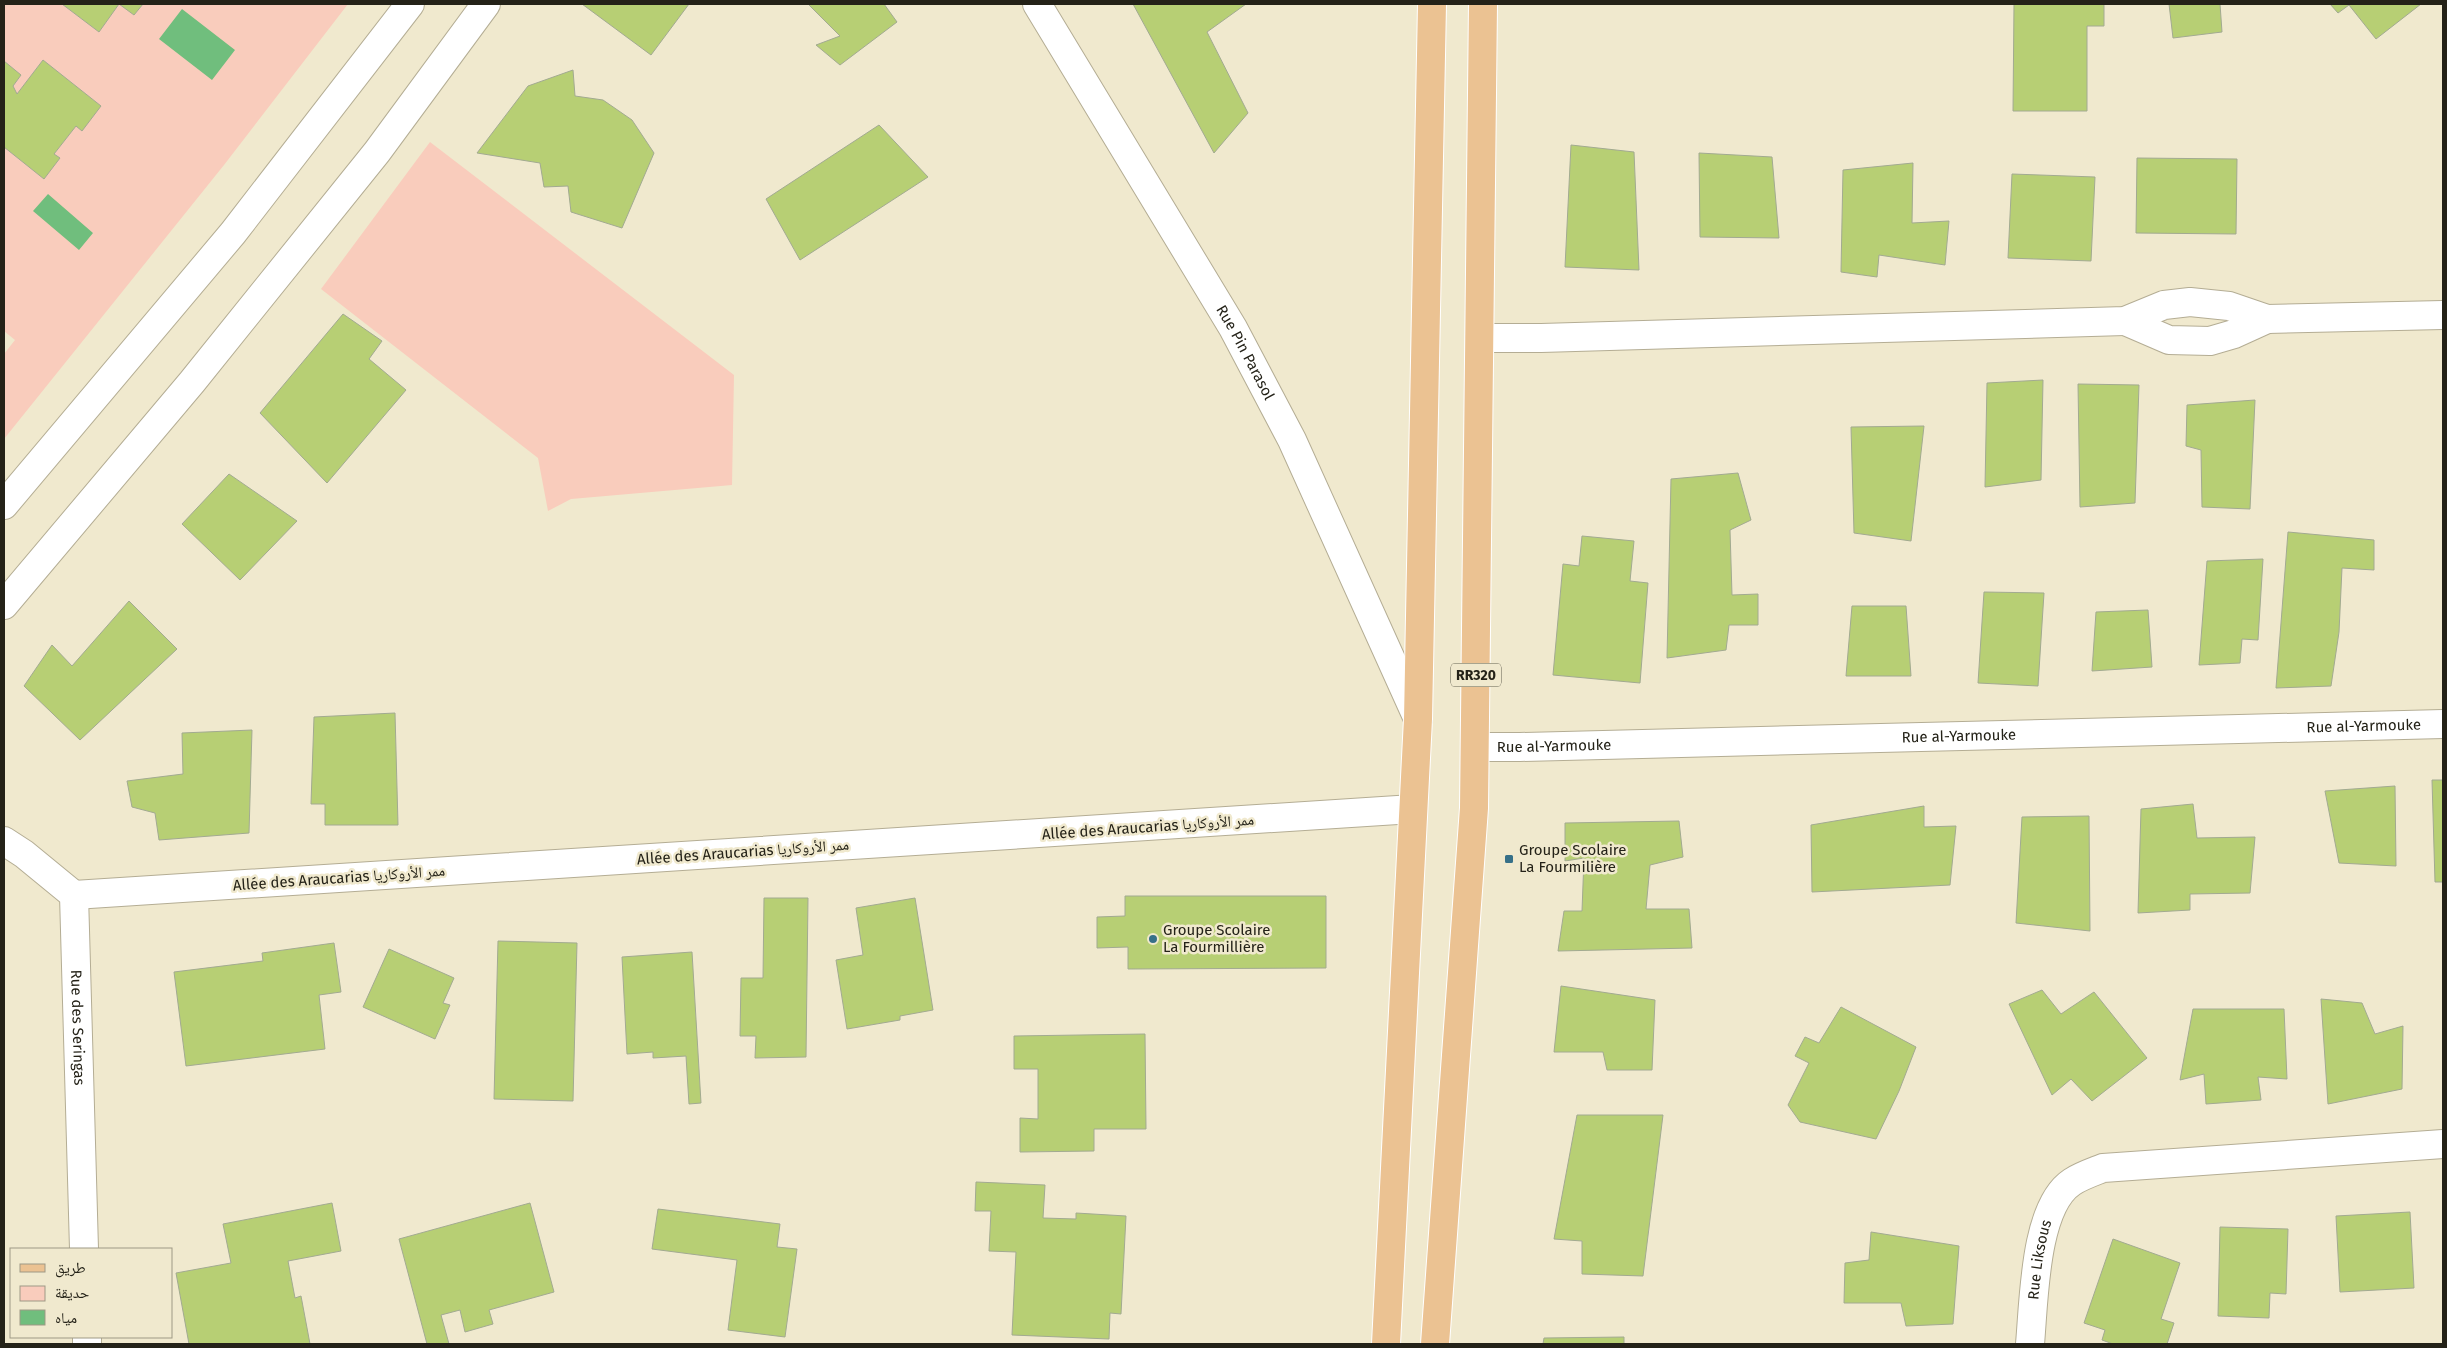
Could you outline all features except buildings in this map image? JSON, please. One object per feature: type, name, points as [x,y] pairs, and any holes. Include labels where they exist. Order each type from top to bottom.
[{"type":"main road","points":[[1386,1344],[1418,719],[1432,4]]},
{"type":"main road","name":"RR320","points":[[1435,1344],[1473,818],[1483,4]]},
{"type":"street","points":[[4,505],[233,232],[410,4]]},
{"type":"street","points":[[4,605],[192,382],[377,152],[486,4]]},
{"type":"street","name":"Rue Pin Parasol","points":[[1037,4],[1178,234],[1238,337],[1292,440],[1418,719]]},
{"type":"street","points":[[1480,338],[1551,338],[2125,321],[2164,305],[2190,302],[2229,306],[2267,320]]},
{"type":"street","points":[[2125,321],[2169,340],[2210,341],[2234,334],[2267,320],[2443,315]]},
{"type":"street","name":"Rue al-Yarmouke","points":[[1475,746],[1600,746],[2443,724]]},
{"type":"street","name":"Allée des Araucarias ممر الأروكاريا","points":[[74,894],[1413,809]]},
{"type":"street","points":[[4,841],[24,854],[74,894]]},
{"type":"street","name":"Rue des Seringas","points":[[74,894],[84,1248]]},
{"type":"street","name":"Rue Liksous","points":[[2030,1344],[2040,1242],[2050,1207],[2071,1182],[2103,1168],[2443,1144]]},
{"type":"green space","points":[[4,4],[62,4],[99,32],[119,4],[134,15],[143,4],[348,4],[224,165],[4,439],[4,354],[15,340],[4,331],[4,147],[44,179],[60,158],[54,154],[76,126],[82,130],[101,106],[43,60],[17,94],[13,86],[21,75],[4,61]]},
{"type":"green space","points":[[430,142],[734,375],[732,485],[571,499],[548,511],[538,458],[321,289]]},
{"type":"water","points":[[182,9],[235,50],[212,80],[159,39]]},
{"type":"water","points":[[48,194],[93,233],[79,250],[33,211]]},
{"type":"place","name":"Groupe Scolaire La Fourmilière","points":[[1509,859]]},
{"type":"place","name":"Groupe Scolaire La Fourmillière","points":[[1153,939]]}]
